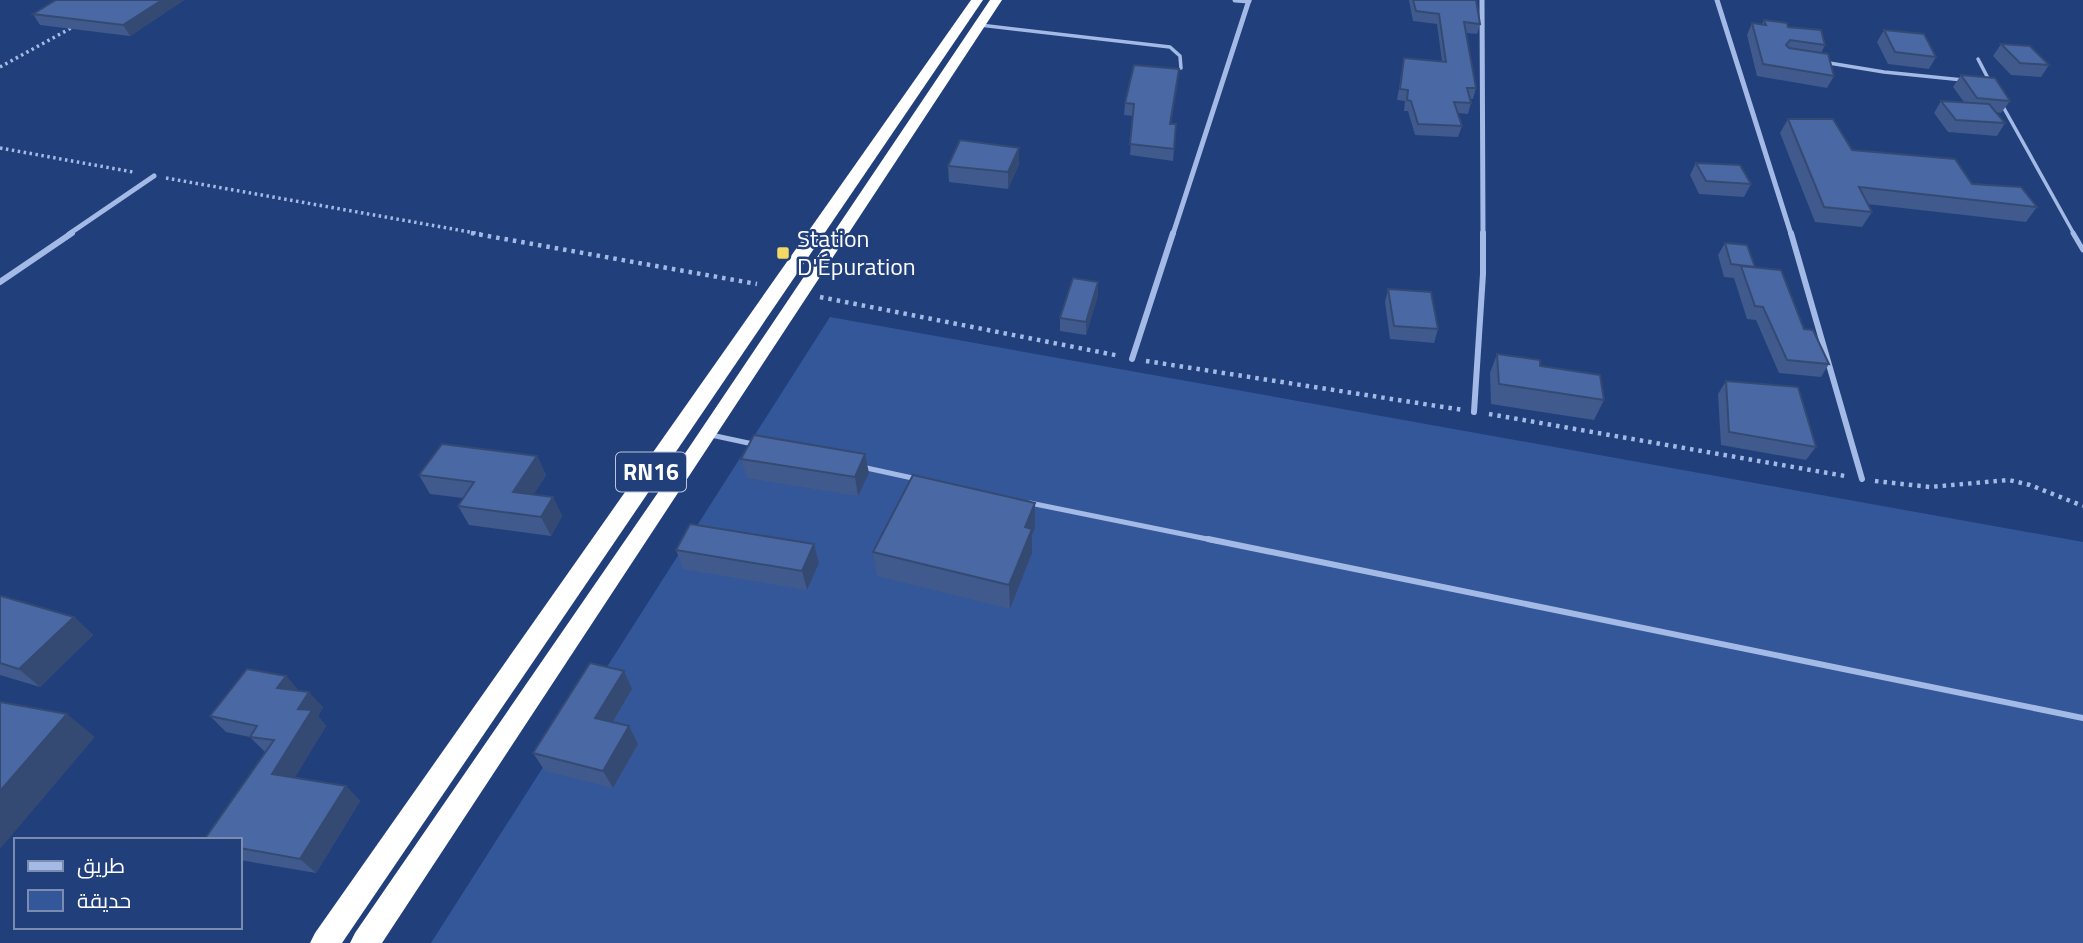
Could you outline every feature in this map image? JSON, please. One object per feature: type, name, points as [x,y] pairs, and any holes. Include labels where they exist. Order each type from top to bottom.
[{"type":"highway","name":"RN16","points":[[324,943],[977,0]]},
{"type":"highway","name":"RN16","points":[[365,943],[708,435],[996,0]]},
{"type":"street","points":[[1132,359],[1249,1],[1235,0]]},
{"type":"street","points":[[1474,412],[1483,274],[1482,0]]},
{"type":"street","points":[[1717,0],[1771,165],[1862,479]]},
{"type":"street","points":[[0,282],[154,176]]},
{"type":"lane","points":[[980,25],[1170,47],[1180,56],[1181,68]]},
{"type":"lane","points":[[1978,59],[2036,170],[2083,250]]},
{"type":"lane","points":[[1822,62],[1884,72],[1967,80]]},
{"type":"lane","points":[[1979,81],[1990,82]]},
{"type":"lane","points":[[708,435],[762,446]]},
{"type":"lane","points":[[855,466],[922,480]]},
{"type":"lane","points":[[1015,500],[2083,718]]},
{"type":"path","points":[[0,67],[75,26]]},
{"type":"path","points":[[0,148],[778,288]]},
{"type":"path","points":[[802,293],[1132,359],[1474,412],[1862,479],[1930,486],[2009,481],[2031,485],[2083,506]]},
{"type":"green space","points":[[830,317],[2083,542],[2083,943],[431,943]]},
{"type":"building","points":[[56,0],[162,0],[123,25],[33,14]]},
{"type":"building","points":[[1413,0],[1476,0],[1480,24],[1464,22],[1476,88],[1467,88],[1471,103],[1454,102],[1462,126],[1418,124],[1411,101],[1407,100],[1408,90],[1400,89],[1404,58],[1446,62],[1439,14],[1416,11]]},
{"type":"building","points":[[1764,20],[1787,23],[1788,27],[1821,30],[1825,45],[1790,40],[1786,45],[1789,48],[1828,54],[1834,76],[1763,64],[1752,23],[1766,25]]},
{"type":"building","points":[[1884,30],[1924,34],[1936,57],[1895,52]]},
{"type":"building","points":[[2001,44],[2030,46],[2049,65],[2020,63]]},
{"type":"building","points":[[1134,65],[1179,69],[1170,124],[1176,124],[1174,149],[1130,144],[1134,104],[1125,103]]},
{"type":"building","points":[[1961,75],[1995,78],[2010,101],[1977,98]]},
{"type":"building","points":[[1941,101],[1989,104],[2005,123],[1956,120]]},
{"type":"building","points":[[1788,119],[1833,119],[1852,150],[1955,159],[1972,184],[2021,187],[2037,207],[1859,187],[1872,212],[1824,207]]},
{"type":"building","points":[[960,140],[1019,148],[1008,172],[948,166]]},
{"type":"building","points":[[1696,163],[1740,165],[1751,184],[1706,181]]},
{"type":"building","points":[[1725,243],[1747,245],[1755,267],[1731,264]]},
{"type":"building","points":[[1741,266],[1781,270],[1804,329],[1813,330],[1829,364],[1787,360],[1763,307],[1755,306]]},
{"type":"building","points":[[1073,278],[1098,282],[1086,322],[1060,318]]},
{"type":"building","points":[[1388,289],[1431,292],[1438,329],[1394,326]]},
{"type":"building","points":[[1497,354],[1540,360],[1540,366],[1600,375],[1604,400],[1499,384]]},
{"type":"building","points":[[1726,381],[1798,387],[1816,447],[1729,432]]},
{"type":"building","points":[[754,435],[865,454],[855,477],[741,459]]},
{"type":"building","points":[[442,444],[537,456],[513,492],[553,497],[541,517],[458,506],[474,482],[419,475]]},
{"type":"building","points":[[913,475],[1035,503],[1025,527],[1032,529],[1009,585],[873,552]]},
{"type":"building","points":[[690,524],[814,544],[802,571],[676,550]]},
{"type":"building","points":[[1,596],[74,617],[19,669],[0,663]]},
{"type":"building","points":[[590,663],[624,671],[595,718],[629,726],[603,771],[533,753]]},
{"type":"building","points":[[247,669],[286,676],[277,688],[309,692],[298,709],[312,710],[272,774],[346,786],[300,859],[242,848],[242,838],[205,838],[274,740],[250,737],[257,726],[210,716]]},
{"type":"building","points":[[0,702],[67,714],[0,791]]},
{"type":"place","name":"Station D'Épuration","points":[[783,253]]}]
